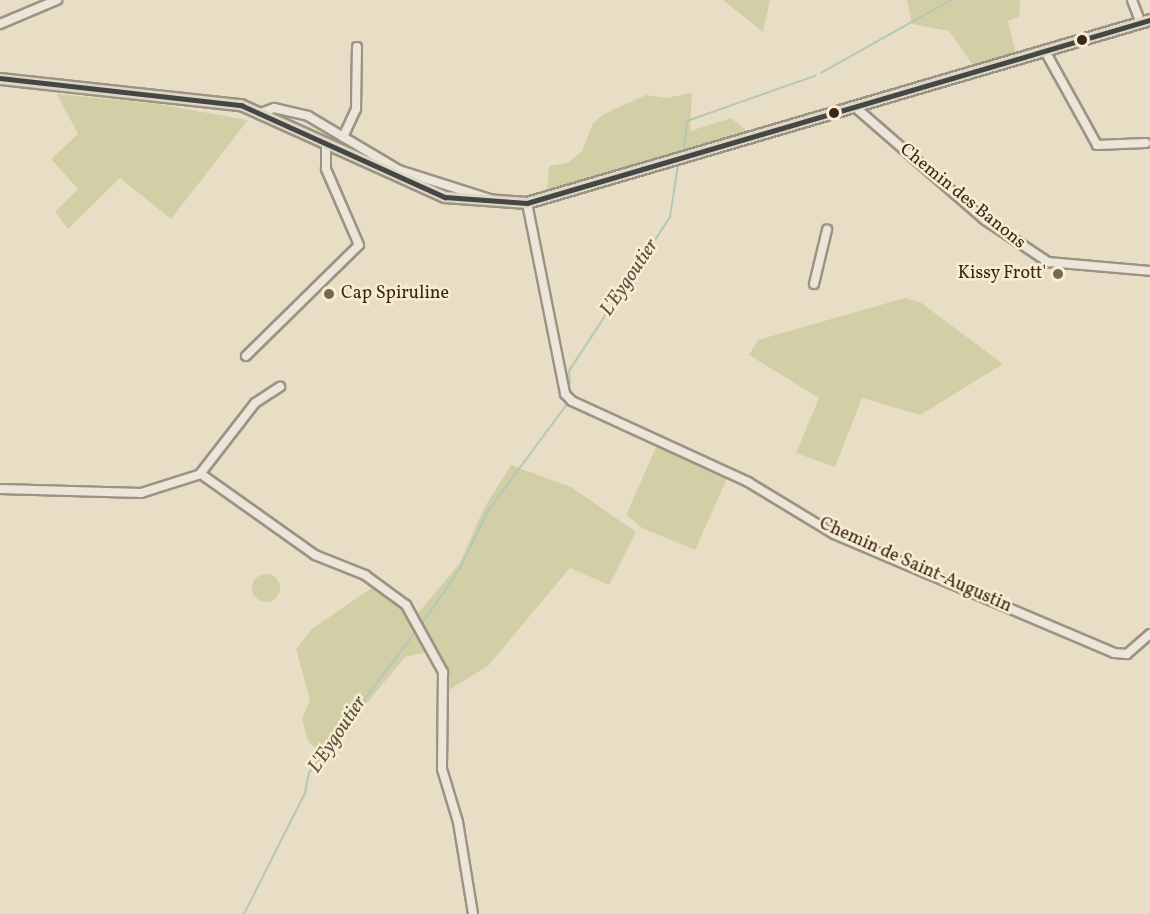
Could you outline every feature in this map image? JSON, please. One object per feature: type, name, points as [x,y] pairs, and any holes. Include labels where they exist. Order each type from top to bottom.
[{"type":"main road","points":[[0,79],[218,101],[263,112],[430,192],[479,203],[492,200],[527,203],[1145,22]]},
{"type":"street","points":[[0,24],[57,0]]},
{"type":"street","points":[[1132,0],[1145,22]]},
{"type":"street","points":[[343,137],[356,109],[357,47]]},
{"type":"street","points":[[1045,51],[1097,145],[1146,143]]},
{"type":"street","name":"Chemin des Banons","points":[[855,107],[985,220],[1048,262],[1150,271]]},
{"type":"street","points":[[263,112],[274,108],[308,116],[371,157],[424,179],[492,200]]},
{"type":"street","points":[[246,356],[359,245],[326,169],[326,143]]},
{"type":"street","name":"Chemin de Saint-Augustin","points":[[527,203],[565,394],[572,401],[759,487],[834,534],[1104,649],[1127,654],[1150,634]]},
{"type":"street","points":[[814,284],[826,230]]},
{"type":"street","points":[[0,489],[141,493],[200,474],[255,403],[280,387]]},
{"type":"street","points":[[200,474],[315,555],[365,575],[412,611],[443,672],[442,769],[461,834],[473,914]]},
{"type":"shaded area","points":[[723,0],[770,0],[763,32]]},
{"type":"shaded area","points":[[907,0],[1020,0],[1019,17],[1008,21],[1016,54],[974,67],[949,31],[912,24]]},
{"type":"shaded area","points":[[692,93],[690,131],[731,118],[747,131],[547,194],[549,166],[568,163],[582,151],[593,123],[604,114],[646,95],[666,98]]},
{"type":"shaded area","points":[[57,94],[158,104],[248,120],[171,219],[120,178],[68,229],[55,212],[78,189],[51,159],[78,134]]},
{"type":"shaded area","points":[[905,298],[920,302],[1003,364],[920,415],[862,398],[835,467],[796,453],[819,398],[749,355],[758,340]]},
{"type":"shaded area","points":[[658,443],[729,474],[695,550],[642,528],[626,515]]},
{"type":"shaded area","points":[[511,465],[571,487],[636,532],[609,585],[570,568],[488,666],[449,690],[418,613],[460,563],[484,508]]},
{"type":"shaded area","points":[[266,574],[276,578],[280,588],[276,598],[266,602],[256,598],[252,588],[256,578]]},
{"type":"shaded area","points":[[373,587],[404,609],[431,651],[405,657],[323,756],[308,741],[302,719],[310,700],[296,649],[312,629]]},
{"type":"waterway","name":"L'Eygoutier","points":[[821,73],[951,0]]},
{"type":"waterway","name":"L'Eygoutier","points":[[684,149],[687,121],[815,76]]},
{"type":"waterway","name":"L'Eygoutier","points":[[570,384],[569,371],[670,217],[678,165]]},
{"type":"waterway","name":"L'Eygoutier","points":[[422,624],[460,568],[488,511],[568,403]]},
{"type":"waterway","name":"L'Eygoutier","points":[[244,914],[305,793],[309,773],[416,631]]},
{"type":"transit line","points":[[0,78],[241,105],[445,197],[527,203],[1150,20]]},
{"type":"place","name":"Kissy Frott'","points":[[1058,274]]},
{"type":"place","name":"Cap Spiruline","points":[[329,294]]}]
